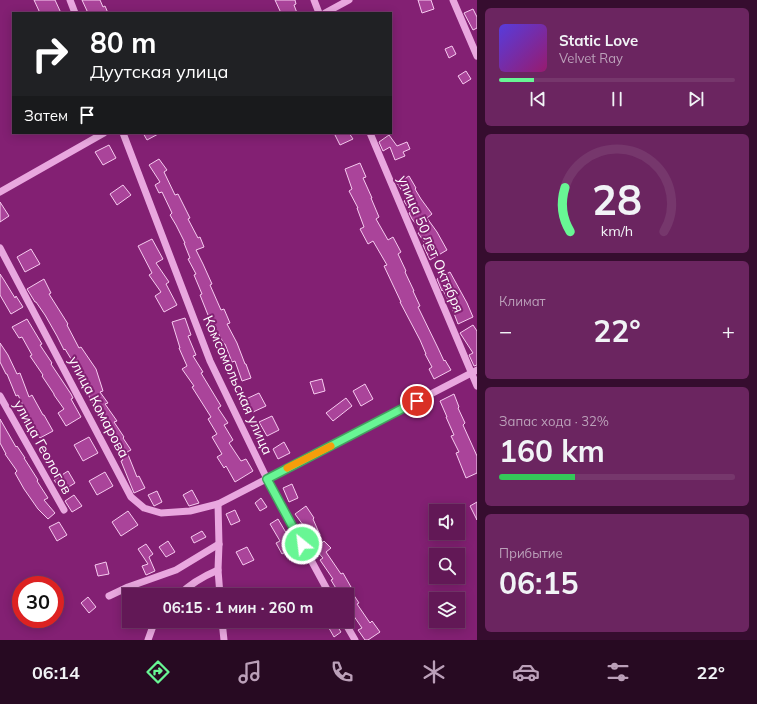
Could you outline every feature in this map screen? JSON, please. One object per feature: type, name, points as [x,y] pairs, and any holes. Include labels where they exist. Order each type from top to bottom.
[{"type":"street","points":[[70,0],[75,12]]},
{"type":"street","points":[[314,0],[319,12]]},
{"type":"street","points":[[327,12],[349,0]]},
{"type":"street","points":[[453,0],[477,56]]},
{"type":"street","points":[[0,192],[102,134]]},
{"type":"street","name":"Комсомольская улица","points":[[123,134],[210,361],[267,479],[326,588]]},
{"type":"street","name":"улица 50 лет Октября","points":[[370,134],[474,371],[477,386]]},
{"type":"street","name":"улица Комарова","points":[[0,248],[132,497],[144,508],[161,513],[190,511],[218,504],[474,371]]},
{"type":"street","name":"улица Геологов","points":[[0,396],[64,510]]},
{"type":"street","points":[[218,504],[219,588]]},
{"type":"street","points":[[109,596],[128,587],[176,570],[219,544]]},
{"type":"street","points":[[187,588],[203,577],[218,570]]},
{"type":"street","points":[[148,640],[152,628]]},
{"type":"street","points":[[223,628],[224,640]]},
{"type":"street","points":[[348,628],[355,640]]},
{"type":"building","points":[[34,0],[55,0],[61,12],[40,12]]},
{"type":"building","points":[[82,0],[100,0],[108,12],[88,12]]},
{"type":"building","points":[[275,0],[295,0],[296,4],[294,5],[297,12],[281,12]]},
{"type":"building","points":[[418,0],[431,0],[434,9],[422,13]]},
{"type":"building","points":[[473,9],[477,17],[477,28],[473,30],[464,13]]},
{"type":"building","points":[[452,46],[456,54],[449,58],[445,49]]},
{"type":"building","points":[[466,71],[471,79],[463,84],[458,76]]},
{"type":"building","points":[[144,134],[158,134],[147,140]]},
{"type":"building","points":[[334,134],[350,134],[353,139],[340,145]]},
{"type":"building","points":[[389,135],[397,146],[407,142],[410,149],[403,152],[405,156],[395,160],[390,147],[383,151],[379,142]]},
{"type":"building","points":[[109,145],[116,158],[103,165],[95,152]]},
{"type":"building","points":[[159,159],[167,170],[164,172],[175,195],[178,194],[190,218],[188,219],[198,238],[200,237],[204,247],[196,250],[212,284],[210,285],[221,310],[224,309],[230,323],[227,324],[237,343],[251,378],[242,381],[235,361],[232,362],[225,344],[216,329],[214,330],[200,295],[202,294],[194,275],[196,274],[188,259],[190,258],[185,243],[170,215],[172,213],[162,192],[159,193],[155,185],[160,182],[149,165]]},
{"type":"building","points":[[360,163],[366,177],[363,178],[379,217],[376,219],[388,240],[393,237],[401,252],[398,254],[420,306],[418,307],[444,361],[445,360],[451,370],[434,379],[429,369],[432,367],[384,266],[387,265],[373,241],[368,244],[360,229],[364,227],[358,208],[349,191],[352,189],[345,169]]},
{"type":"building","points":[[409,176],[421,199],[432,214],[427,218],[447,250],[430,260],[423,245],[425,243],[418,233],[421,231],[409,213],[411,212],[404,201],[407,199],[397,183]]},
{"type":"building","points":[[123,185],[131,195],[117,205],[110,194]]},
{"type":"building","points":[[0,202],[9,216],[0,222]]},
{"type":"building","points":[[152,239],[163,259],[156,263],[169,282],[166,284],[177,305],[164,312],[155,296],[161,292],[149,275],[152,273],[138,246]]},
{"type":"building","points":[[31,249],[40,264],[25,272],[17,257]]},
{"type":"building","points":[[450,272],[473,317],[458,324],[452,308],[437,279]]},
{"type":"building","points":[[0,274],[15,298],[16,296],[23,307],[11,314],[0,295]]},
{"type":"building","points":[[44,279],[51,293],[49,294],[68,324],[67,325],[79,348],[81,347],[96,369],[103,391],[100,392],[108,403],[105,404],[117,421],[114,422],[131,450],[127,452],[137,477],[139,476],[145,488],[134,493],[121,461],[123,460],[114,448],[116,447],[108,435],[110,433],[100,419],[102,417],[90,399],[83,376],[80,378],[74,368],[76,367],[65,349],[64,350],[45,315],[27,289]]},
{"type":"building","points":[[185,318],[191,335],[188,336],[196,355],[193,356],[203,372],[201,373],[221,406],[218,408],[228,423],[224,425],[233,440],[229,443],[241,461],[246,459],[253,471],[235,482],[226,466],[224,468],[217,457],[222,454],[212,437],[217,434],[208,419],[211,417],[192,387],[194,386],[182,369],[187,366],[179,348],[172,322]]},
{"type":"building","points":[[27,319],[42,344],[40,345],[52,363],[51,364],[71,394],[73,398],[71,399],[81,417],[66,426],[58,413],[64,409],[30,356],[32,355],[22,337],[19,338],[12,327]]},
{"type":"building","points":[[473,325],[477,331],[477,365],[474,366],[469,355],[473,353],[460,333]]},
{"type":"building","points":[[0,343],[8,355],[17,374],[20,373],[29,397],[32,395],[53,431],[40,438],[18,395],[16,396],[7,374],[0,362]]},
{"type":"building","points":[[322,379],[325,391],[314,394],[310,382]]},
{"type":"building","points":[[365,384],[373,399],[361,406],[353,391]]},
{"type":"building","points":[[259,393],[266,406],[253,412],[246,399]]},
{"type":"building","points":[[454,394],[459,407],[458,408],[465,423],[463,425],[477,456],[477,473],[466,478],[456,453],[459,452],[451,436],[454,435],[440,401]]},
{"type":"building","points":[[346,398],[352,406],[333,421],[326,413]]},
{"type":"building","points":[[272,416],[279,430],[267,436],[259,422]]},
{"type":"building","points":[[0,419],[48,498],[44,500],[55,513],[48,519],[38,509],[24,489],[15,473],[17,471],[5,454],[0,443]]},
{"type":"building","points":[[89,437],[98,453],[83,461],[74,445]]},
{"type":"building","points":[[284,442],[290,453],[278,459],[273,449]]},
{"type":"building","points":[[68,471],[75,483],[62,491],[54,480]]},
{"type":"building","points":[[105,472],[113,486],[97,495],[89,481]]},
{"type":"building","points":[[292,484],[298,498],[289,502],[283,488]]},
{"type":"building","points":[[192,490],[199,503],[189,506],[183,495]]},
{"type":"building","points":[[157,491],[162,502],[154,506],[148,495]]},
{"type":"building","points":[[74,495],[82,506],[72,512],[65,501]]},
{"type":"building","points":[[261,498],[267,507],[260,511],[255,503]]},
{"type":"building","points":[[477,502],[477,520],[470,506]]},
{"type":"building","points":[[306,506],[314,518],[313,519],[320,535],[308,540],[304,530],[306,529],[295,514]]},
{"type":"building","points":[[235,510],[240,521],[231,525],[226,514]]},
{"type":"building","points":[[128,511],[138,525],[121,536],[112,522]]},
{"type":"building","points":[[278,519],[295,546],[282,554],[276,543],[280,541],[270,524]]},
{"type":"building","points":[[59,522],[67,535],[57,541],[49,527]]},
{"type":"building","points":[[202,531],[206,537],[194,543],[191,537]]},
{"type":"building","points":[[168,541],[175,552],[166,557],[159,547]]},
{"type":"building","points":[[324,541],[331,548],[326,552],[341,574],[343,573],[351,587],[336,588],[331,580],[333,579],[320,560],[323,558],[315,549]]},
{"type":"building","points":[[146,544],[153,554],[149,557],[155,571],[146,575],[142,566],[148,564],[138,549]]},
{"type":"building","points":[[247,547],[254,560],[243,565],[236,552]]},
{"type":"building","points":[[106,562],[109,574],[98,576],[95,565]]},
{"type":"building","points":[[354,596],[359,603],[357,604],[370,623],[372,621],[380,632],[368,640],[365,640],[358,630],[362,628],[354,616]]},
{"type":"building","points":[[88,597],[96,607],[89,613],[81,603]]},
{"type":"building","points":[[329,628],[338,628],[341,632],[334,637]]},
{"type":"slow traffic","points":[[287,468],[331,446]]},
{"type":"route","points":[[302,544],[267,479],[417,401]]}]
